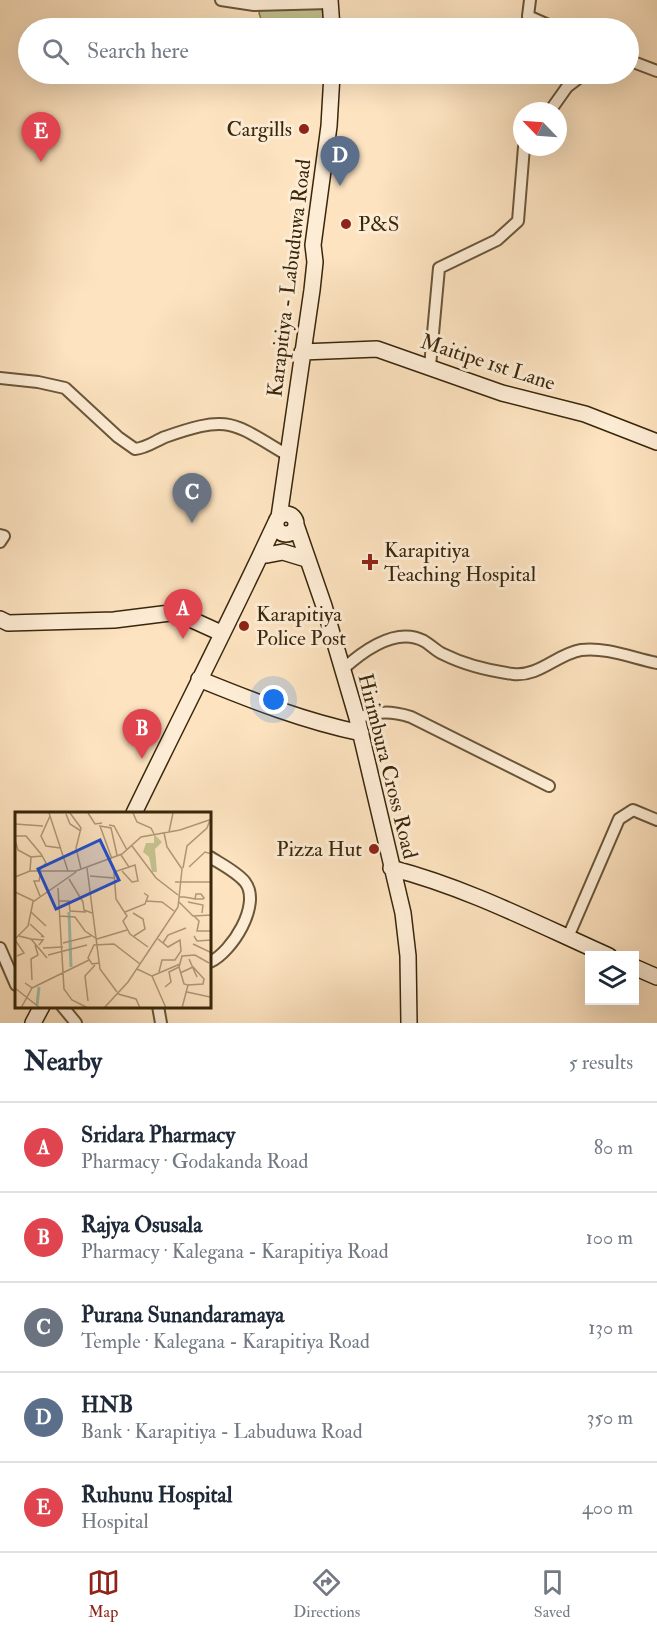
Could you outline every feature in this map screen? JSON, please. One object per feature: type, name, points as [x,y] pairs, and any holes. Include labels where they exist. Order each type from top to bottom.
[{"type":"main road","points":[[330,1],[331,18]]},
{"type":"main road","name":"Karapitiya - Labuduwa Road","points":[[134,812],[221,633],[286,525],[285,488],[315,262],[313,245],[329,126],[331,84]]},
{"type":"main road","name":"Maitipe 1st Lane","points":[[302,352],[341,348],[378,349],[502,393],[585,414],[657,442]]},
{"type":"main road","points":[[286,525],[308,562]]},
{"type":"main road","points":[[263,560],[283,552],[308,562]]},
{"type":"main road","name":"Hirimbura Cross Road","points":[[308,562],[359,726],[391,868],[405,934],[409,1023]]},
{"type":"main road","points":[[0,619],[8,623],[114,620],[170,613],[188,618],[221,633]]},
{"type":"main road","points":[[199,679],[272,710],[316,724],[359,726]]},
{"type":"main road","points":[[391,868],[430,878],[542,924],[598,951]]},
{"type":"main road","points":[[639,969],[657,977]]},
{"type":"street","points":[[221,0],[254,5],[330,1]]},
{"type":"street","points":[[530,0],[528,16],[532,18]]},
{"type":"street","points":[[639,64],[657,71]]},
{"type":"street","points":[[556,102],[571,84]]},
{"type":"street","points":[[430,366],[439,268],[497,240],[518,221],[523,156]]},
{"type":"street","points":[[0,378],[38,382],[65,388],[118,437],[135,449],[195,427],[227,422],[289,456]]},
{"type":"street","points":[[0,535],[4,536],[0,542]]},
{"type":"street","points":[[343,669],[362,652],[381,642],[411,637],[424,641],[457,660],[515,674],[537,671],[578,651],[600,649],[657,663]]},
{"type":"street","points":[[359,726],[377,711],[395,712],[411,717],[549,786]]},
{"type":"street","points":[[568,937],[619,819],[633,810],[657,820]]},
{"type":"street","points":[[212,858],[245,883],[250,897],[242,927],[231,945],[212,960]]},
{"type":"street","points":[[1,956],[15,984]]},
{"type":"street","points":[[64,1008],[76,1023]]},
{"type":"street","points":[[158,1008],[161,1023]]},
{"type":"shaded area","points":[[266,0],[330,0],[331,18],[261,18],[259,13]]},
{"type":"place","name":"Cargills","points":[[304,129]]},
{"type":"place","name":"Ruhunu Hospital","points":[[41,162]]},
{"type":"place","name":"HNB","points":[[340,186]]},
{"type":"place","name":"P&S","points":[[346,224]]},
{"type":"place","name":"Purana Sunandaramaya","points":[[192,523]]},
{"type":"place","name":"Karapitiya Teaching Hospital","points":[[370,562]]},
{"type":"place","name":"Karapitiya Police Post","points":[[244,626]]},
{"type":"place","name":"Sridara Pharmacy","points":[[183,639]]},
{"type":"place","name":"Rajya Osusala","points":[[142,759]]},
{"type":"place","name":"Pizza Hut","points":[[374,849]]}]
